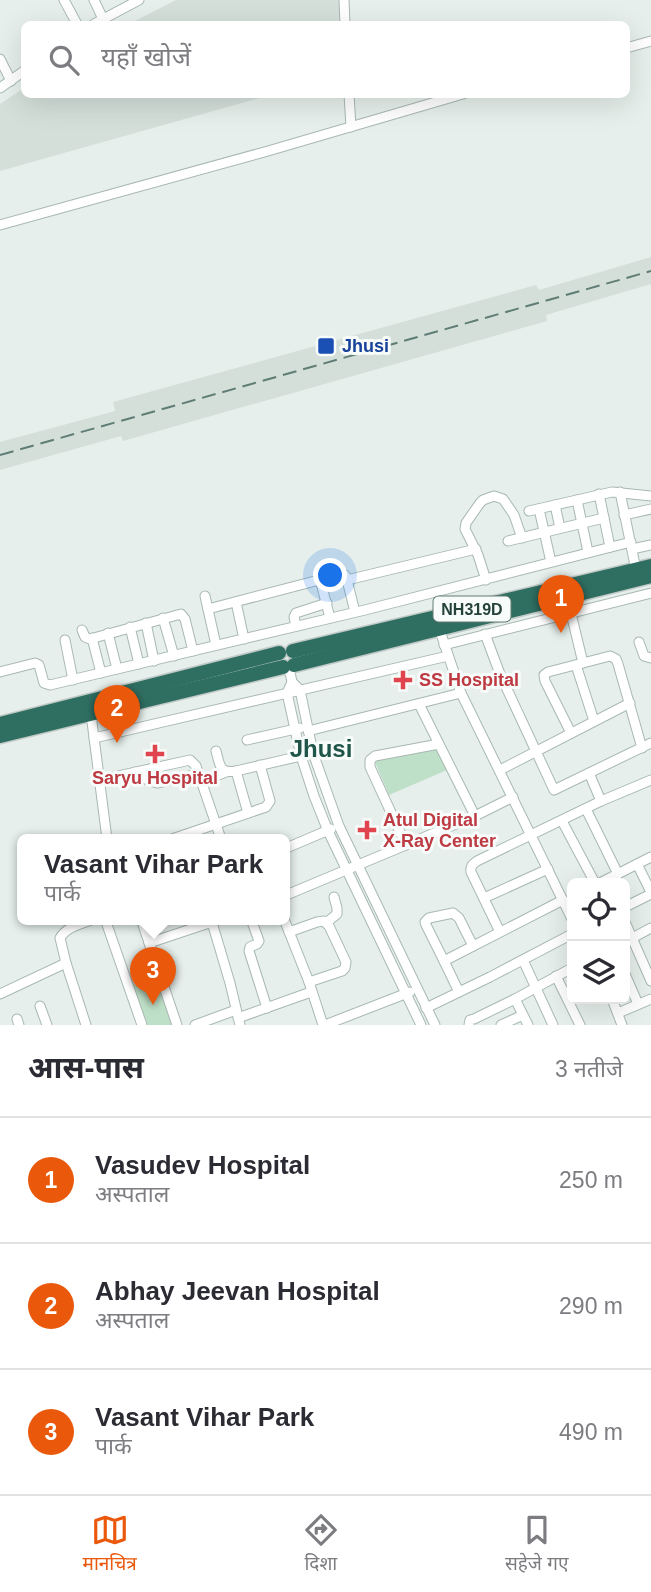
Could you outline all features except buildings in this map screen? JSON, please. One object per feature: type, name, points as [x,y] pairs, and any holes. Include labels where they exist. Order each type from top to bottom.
[{"type":"highway","name":"NH319D","points":[[288,664],[635,566],[651,566]]},
{"type":"highway","name":"NH319D","points":[[0,736],[651,576]]},
{"type":"highway","points":[[0,724],[288,664]]},
{"type":"street","points":[[64,0],[76,21]]},
{"type":"street","points":[[94,0],[103,19]]},
{"type":"street","points":[[99,21],[139,0]]},
{"type":"street","points":[[344,0],[345,21]]},
{"type":"street","points":[[630,47],[651,41]]},
{"type":"street","points":[[0,59],[11,81]]},
{"type":"street","points":[[0,88],[21,73]]},
{"type":"street","points":[[349,98],[351,127]]},
{"type":"street","points":[[0,225],[449,98]]},
{"type":"street","points":[[620,492],[635,566]]},
{"type":"street","points":[[529,511],[599,494],[620,492],[651,496]]},
{"type":"street","points":[[599,494],[610,547]]},
{"type":"street","points":[[486,580],[465,526],[480,503],[488,497],[500,497],[507,502],[522,538]]},
{"type":"street","points":[[577,500],[588,552]]},
{"type":"street","points":[[555,505],[560,528]]},
{"type":"street","points":[[539,509],[551,562]]},
{"type":"street","points":[[624,514],[651,509]]},
{"type":"street","points":[[508,541],[604,518]]},
{"type":"street","points":[[0,672],[35,663],[47,685],[74,680],[486,580],[588,552],[610,547],[651,545]]},
{"type":"street","points":[[347,580],[476,549]]},
{"type":"street","points":[[208,610],[342,574],[347,580],[355,612]]},
{"type":"street","points":[[320,579],[330,618]]},
{"type":"street","points":[[444,645],[651,593]]},
{"type":"street","points":[[205,596],[216,645]]},
{"type":"street","points":[[567,597],[594,721]]},
{"type":"street","points":[[236,602],[244,639]]},
{"type":"street","points":[[296,626],[296,613],[327,603]]},
{"type":"street","points":[[82,630],[85,637],[92,638],[179,614],[183,615],[193,651]]},
{"type":"street","points":[[163,618],[174,656]]},
{"type":"street","points":[[146,622],[154,661]]},
{"type":"street","points":[[130,627],[139,664]]},
{"type":"street","points":[[439,628],[461,693],[567,908]]},
{"type":"street","points":[[108,633],[117,669]]},
{"type":"street","points":[[485,634],[500,674],[554,790],[651,743]]},
{"type":"street","points":[[92,638],[101,673]]},
{"type":"street","points":[[65,640],[74,680]]},
{"type":"street","points":[[639,642],[644,656],[651,658]]},
{"type":"street","points":[[94,738],[448,656]]},
{"type":"street","points":[[571,733],[544,675],[607,656],[613,657],[618,664],[642,748]]},
{"type":"street","points":[[288,664],[300,691],[313,753],[339,826],[435,1025]]},
{"type":"street","points":[[288,664],[288,693],[295,729],[314,796],[346,870],[421,1025]]},
{"type":"street","points":[[247,740],[295,729],[307,729],[461,693]]},
{"type":"street","points":[[500,770],[630,703]]},
{"type":"street","points":[[419,704],[475,816]]},
{"type":"street","points":[[91,714],[106,834]]},
{"type":"street","points":[[406,845],[370,767],[370,760],[375,756],[439,744]]},
{"type":"street","points":[[216,751],[221,767],[226,772]]},
{"type":"street","points":[[135,772],[158,783],[200,778],[313,753]]},
{"type":"street","points":[[100,780],[186,760],[193,762],[219,834]]},
{"type":"street","points":[[187,834],[266,807],[269,798],[260,765]]},
{"type":"street","points":[[236,771],[248,813]]},
{"type":"street","points":[[590,773],[601,801]]},
{"type":"street","points":[[500,932],[471,872],[473,864],[601,801],[651,780]]},
{"type":"street","points":[[290,893],[475,816],[513,797]]},
{"type":"street","points":[[586,809],[618,874]]},
{"type":"street","points":[[562,821],[595,878]]},
{"type":"street","points":[[290,847],[339,826]]},
{"type":"street","points":[[609,878],[651,857]]},
{"type":"street","points":[[630,904],[651,893],[637,864]]},
{"type":"street","points":[[484,898],[548,869]]},
{"type":"street","points":[[289,932],[317,922],[326,923],[334,917],[338,911],[334,897]]},
{"type":"street","points":[[443,961],[563,900]]},
{"type":"street","points":[[459,992],[425,922],[429,918],[453,912],[459,918],[473,946]]},
{"type":"street","points":[[195,1025],[238,1018],[342,971],[346,965],[326,923]]},
{"type":"street","points":[[78,925],[63,932],[60,938],[86,1025]]},
{"type":"street","points":[[107,925],[142,1025]]},
{"type":"street","points":[[143,925],[177,1025]]},
{"type":"street","points":[[149,943],[198,925]]},
{"type":"street","points":[[213,925],[238,1018]]},
{"type":"street","points":[[253,925],[259,941],[250,947],[249,951],[267,1007]]},
{"type":"street","points":[[286,925],[324,1025],[349,1021],[418,989]]},
{"type":"street","points":[[630,939],[651,928]]},
{"type":"street","points":[[426,1008],[567,937]]},
{"type":"street","points":[[630,941],[651,981]]},
{"type":"street","points":[[523,960],[554,1025]]},
{"type":"street","points":[[0,994],[66,963]]},
{"type":"street","points":[[469,1025],[474,1018],[567,970]]},
{"type":"street","points":[[556,976],[580,1025]]},
{"type":"street","points":[[630,986],[638,1004]]},
{"type":"street","points":[[515,999],[528,1025]]},
{"type":"street","points":[[618,1013],[651,999]]},
{"type":"street","points":[[614,1004],[622,1025]]},
{"type":"street","points":[[40,1006],[47,1025]]},
{"type":"street","points":[[501,1025],[523,1015]]},
{"type":"shaded area","points":[[176,0],[339,0],[340,21],[135,21]]},
{"type":"shaded area","points":[[21,90],[21,98],[259,98],[0,171],[0,104]]},
{"type":"shaded area","points":[[651,257],[651,284],[546,315],[547,321],[123,441],[121,436],[0,470],[0,442],[115,411],[113,402],[536,285],[539,290]]},
{"type":"green space","points":[[437,746],[447,770],[389,795],[375,762],[403,750]]},
{"type":"green space","points":[[158,975],[175,1025],[144,1025],[131,985]]},
{"type":"railway","points":[[0,455],[651,271]]},
{"type":"place","name":"Jhusi","points":[[326,346]]},
{"type":"place","name":"Vasudev Hospital","points":[[561,633]]},
{"type":"place","name":"SS Hospital","points":[[403,680]]},
{"type":"place","name":"Abhay Jeevan Hospital","points":[[117,743]]},
{"type":"place","name":"Saryu Hospital","points":[[155,754]]},
{"type":"place","name":"Atul Digital X-Ray Center","points":[[367,830]]},
{"type":"place","name":"Vasant Vihar Park","points":[[153,1005]]},
{"type":"district","name":"Jhusi","points":[[321,748]]}]
